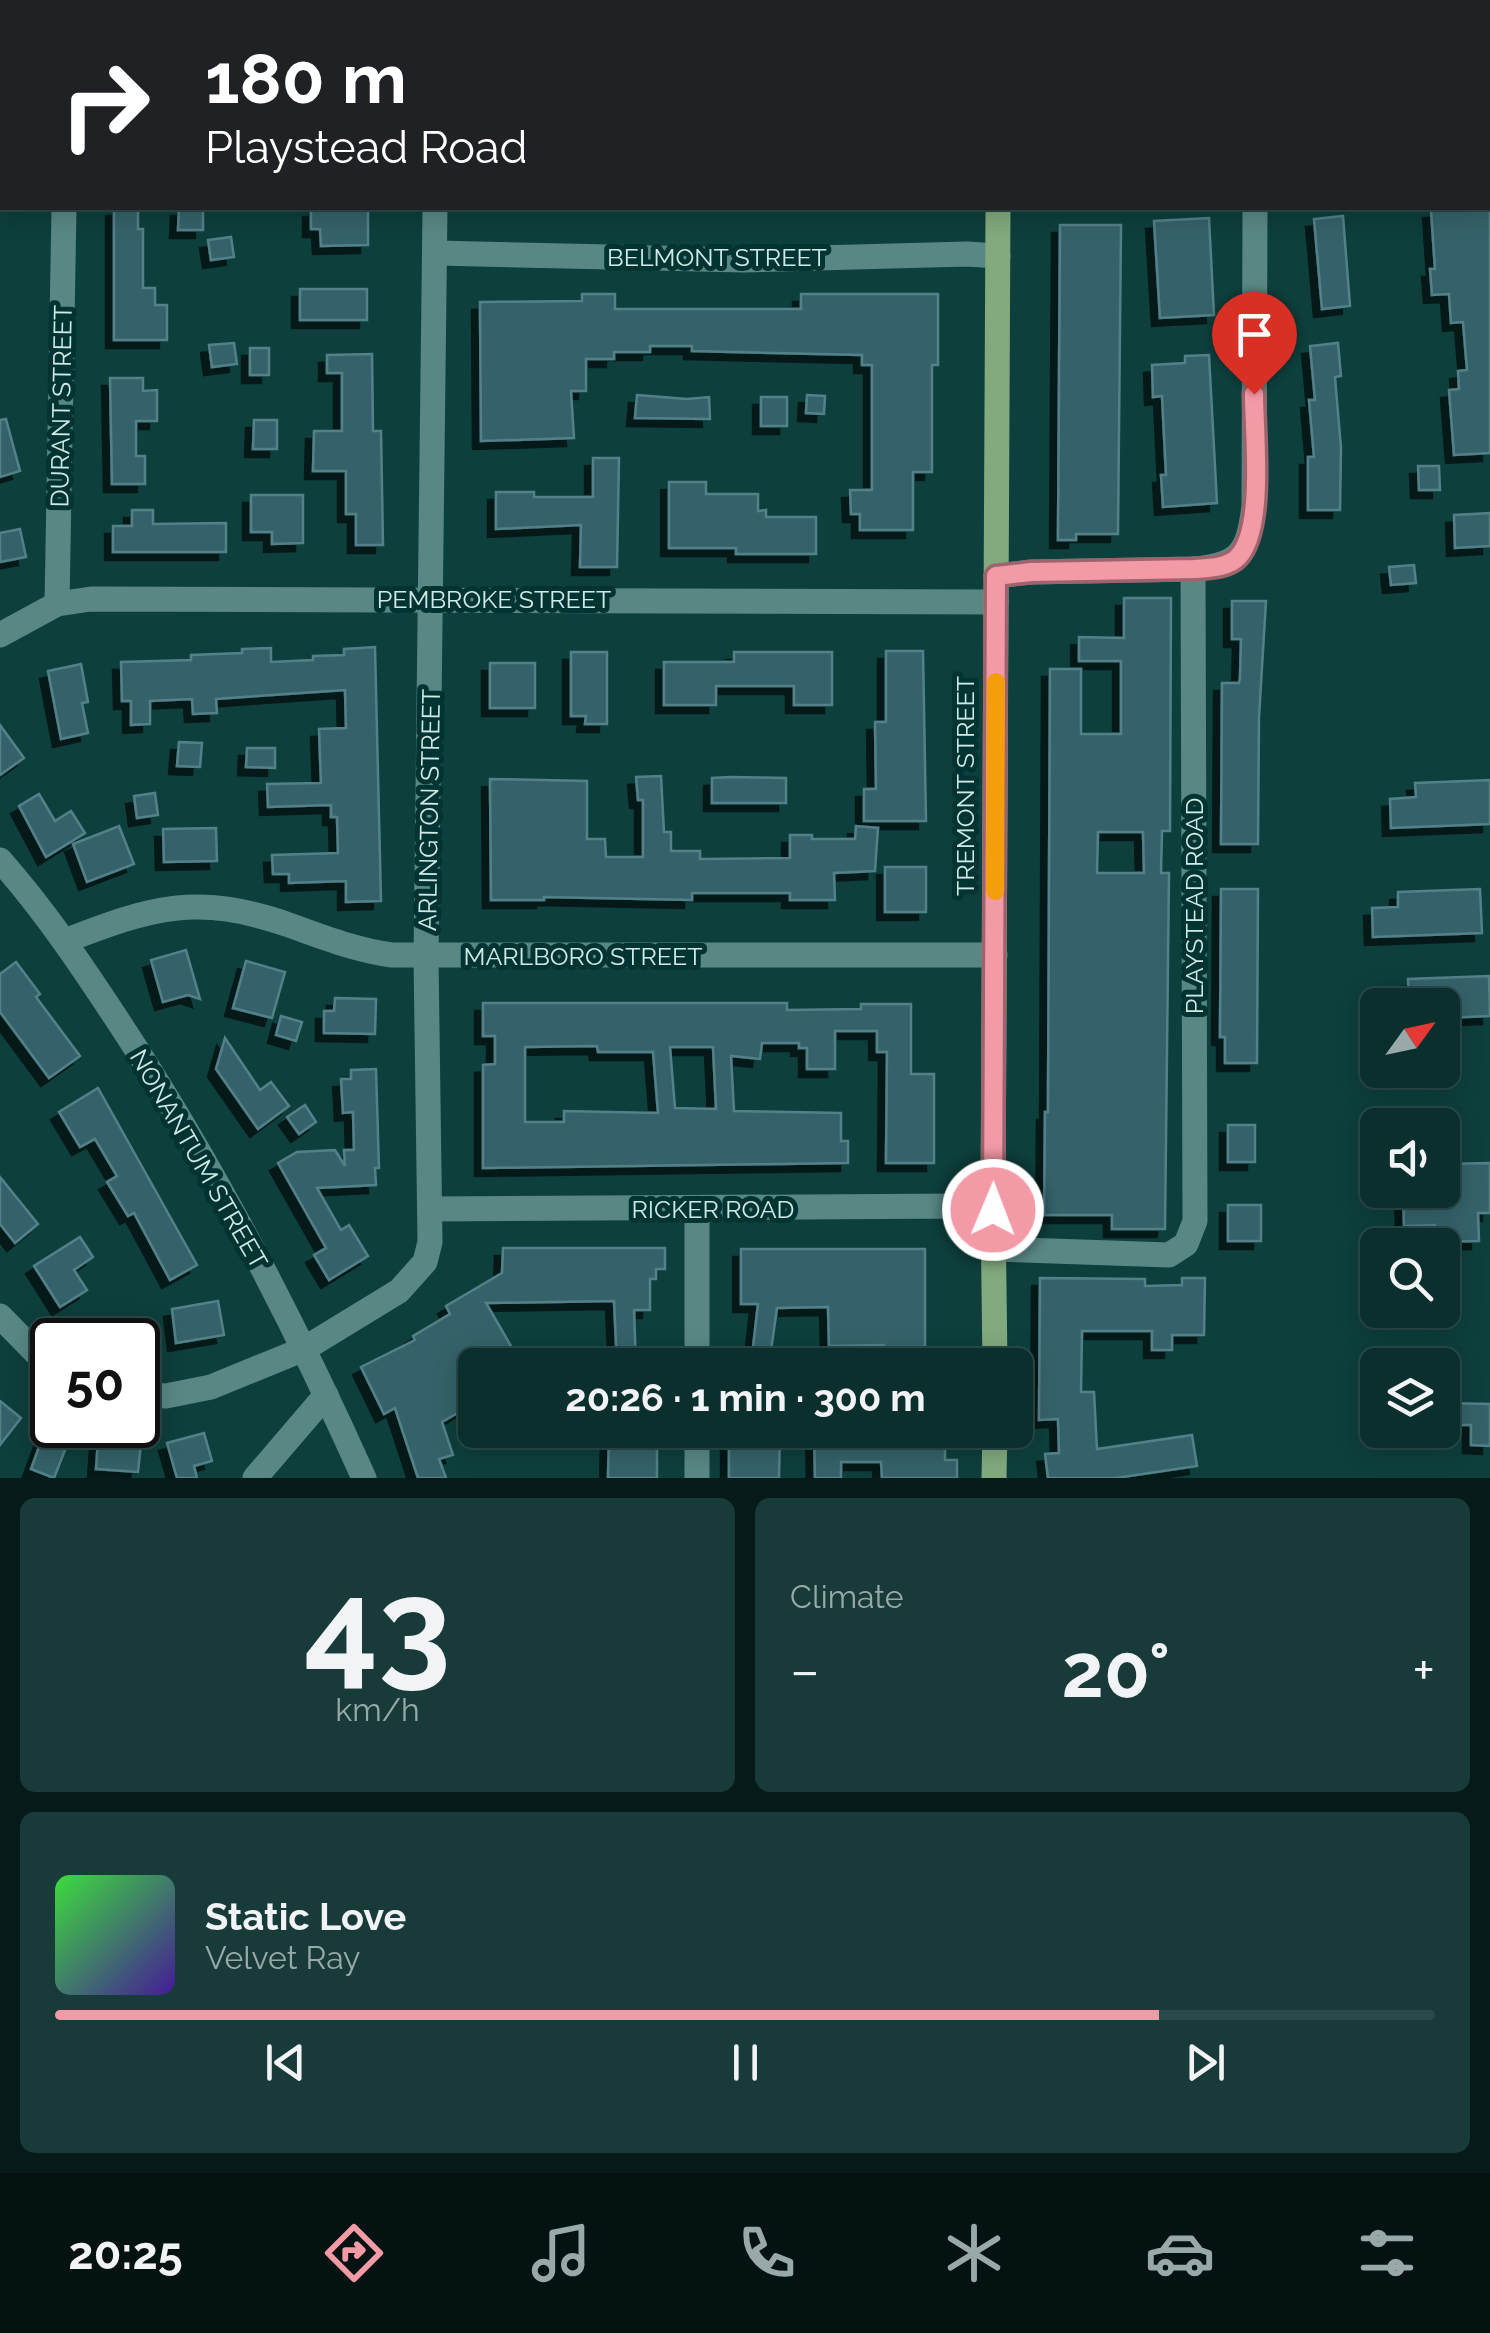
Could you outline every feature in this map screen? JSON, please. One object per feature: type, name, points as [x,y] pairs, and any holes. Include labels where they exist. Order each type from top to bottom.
[{"type":"main road","name":"TREMONT STREET","points":[[995,1348],[998,210]]},
{"type":"main road","points":[[994,1448],[994,1478]]},
{"type":"street","name":"DURANT STREET","points":[[57,604],[64,210]]},
{"type":"street","name":"ARLINGTON STREET","points":[[160,1396],[211,1388],[304,1349],[398,1292],[425,1262],[430,1242],[426,957],[435,210]]},
{"type":"street","points":[[996,576],[1194,569],[1219,567],[1237,558],[1250,536],[1254,506],[1255,210]]},
{"type":"street","name":"BELMONT STREET","points":[[436,253],[744,260],[998,256]]},
{"type":"street","name":"PLAYSTEAD ROAD","points":[[996,1249],[1168,1255],[1186,1244],[1195,1221],[1194,569]]},
{"type":"street","name":"PEMBROKE STREET","points":[[0,635],[57,604],[91,599],[996,602]]},
{"type":"street","name":"NONANTUM STREET","points":[[0,860],[65,941],[210,1166],[304,1349],[364,1478]]},
{"type":"street","name":"MARLBORO STREET","points":[[65,941],[154,910],[211,905],[252,913],[361,951],[426,957],[995,955]]},
{"type":"street","name":"RICKER ROAD","points":[[432,1209],[962,1206],[993,1210]]},
{"type":"street","points":[[697,1210],[697,1348]]},
{"type":"street","points":[[0,1316],[30,1347]]},
{"type":"street","points":[[255,1478],[326,1395]]},
{"type":"street","points":[[697,1448],[697,1478]]},
{"type":"building","points":[[114,210],[138,210],[138,229],[143,229],[143,288],[155,288],[155,305],[167,305],[167,340],[114,340]]},
{"type":"building","points":[[179,210],[203,210],[203,230],[178,230]]},
{"type":"building","points":[[311,210],[368,210],[368,245],[321,246],[320,229],[311,229]]},
{"type":"building","points":[[1431,210],[1490,210],[1490,453],[1454,455],[1449,390],[1459,389],[1458,371],[1467,370],[1463,322],[1451,323],[1449,294],[1432,295],[1430,269],[1435,269]]},
{"type":"building","points":[[1343,216],[1350,306],[1322,309],[1314,219]]},
{"type":"building","points":[[1209,218],[1214,315],[1160,318],[1154,221]]},
{"type":"building","points":[[1060,225],[1121,225],[1118,534],[1076,534],[1076,540],[1058,540]]},
{"type":"building","points":[[231,237],[234,257],[211,260],[208,240]]},
{"type":"building","points":[[300,289],[367,289],[367,320],[300,320]]},
{"type":"building","points":[[582,294],[615,294],[615,309],[801,309],[801,294],[938,294],[938,365],[932,365],[932,472],[913,472],[913,530],[860,530],[860,514],[851,514],[850,490],[872,490],[872,365],[862,365],[862,355],[692,351],[692,346],[650,346],[650,352],[614,352],[614,359],[586,359],[586,391],[571,391],[574,438],[481,441],[480,302],[582,301]]},
{"type":"building","points":[[234,343],[237,364],[212,367],[209,345]]},
{"type":"building","points":[[1338,343],[1341,376],[1335,377],[1341,448],[1340,510],[1308,510],[1308,457],[1314,457],[1309,400],[1315,400],[1310,346]]},
{"type":"building","points":[[250,348],[269,348],[269,375],[250,375]]},
{"type":"building","points":[[372,354],[373,431],[381,431],[383,545],[356,545],[356,514],[346,514],[346,471],[313,471],[314,431],[342,431],[342,373],[327,373],[327,355]]},
{"type":"building","points":[[1209,355],[1217,503],[1163,507],[1161,475],[1166,475],[1162,396],[1153,397],[1152,365],[1185,363],[1185,356]]},
{"type":"building","points":[[110,378],[143,378],[143,391],[157,390],[157,421],[136,421],[136,456],[145,456],[145,484],[112,484]]},
{"type":"building","points":[[637,395],[709,397],[710,419],[635,418]]},
{"type":"building","points":[[807,395],[825,396],[824,414],[806,413]]},
{"type":"building","points":[[761,397],[787,397],[787,426],[761,426]]},
{"type":"building","points":[[6,419],[20,471],[0,477],[0,420]]},
{"type":"building","points":[[254,420],[277,420],[277,449],[253,449]]},
{"type":"building","points":[[593,458],[619,458],[617,567],[580,567],[581,525],[496,529],[496,492],[534,492],[534,497],[593,497]]},
{"type":"building","points":[[1418,466],[1439,466],[1440,490],[1419,490]]},
{"type":"building","points":[[669,482],[706,482],[706,494],[758,494],[758,511],[766,510],[766,517],[816,517],[816,554],[736,554],[736,548],[669,548]]},
{"type":"building","points":[[251,495],[303,495],[303,543],[272,544],[272,532],[251,532]]},
{"type":"building","points":[[132,510],[153,510],[153,524],[226,523],[226,552],[113,552],[113,526],[132,526]]},
{"type":"building","points":[[1490,513],[1490,546],[1455,548],[1454,515]]},
{"type":"building","points":[[20,529],[26,557],[0,562],[0,533]]},
{"type":"building","points":[[1414,565],[1416,583],[1391,585],[1389,567]]},
{"type":"building","points":[[1124,598],[1171,598],[1170,831],[1162,831],[1161,873],[1169,873],[1165,1229],[1112,1229],[1112,1215],[1044,1215],[1050,669],[1081,669],[1081,734],[1121,734],[1121,661],[1079,661],[1079,637],[1124,638]],"holes":[[[1098,832],[1143,832],[1144,873],[1097,873]]]},
{"type":"building","points":[[1232,601],[1266,601],[1259,717],[1258,844],[1221,844],[1222,683],[1239,683],[1240,678],[1241,639],[1232,639]]},
{"type":"building","points":[[375,647],[381,901],[346,902],[346,881],[289,883],[289,874],[273,874],[272,855],[338,853],[337,817],[331,817],[331,805],[268,807],[267,784],[321,783],[319,729],[346,728],[345,690],[216,699],[217,713],[193,714],[192,699],[150,701],[150,724],[131,725],[131,701],[122,701],[121,662],[191,660],[191,655],[271,648],[271,662],[313,660],[313,656],[344,655],[344,649]]},
{"type":"building","points":[[886,651],[923,651],[926,821],[864,821],[864,789],[876,789],[875,722],[886,722]]},
{"type":"building","points":[[571,652],[607,652],[607,724],[585,724],[586,716],[571,716]]},
{"type":"building","points":[[734,652],[832,652],[832,705],[794,705],[794,686],[716,686],[716,705],[664,705],[664,662],[734,662]]},
{"type":"building","points":[[490,663],[535,663],[535,708],[490,708]]},
{"type":"building","points":[[81,664],[88,702],[82,703],[88,733],[61,739],[48,671]]},
{"type":"building","points":[[0,725],[24,758],[0,775]]},
{"type":"building","points":[[179,742],[202,743],[200,767],[177,766]]},
{"type":"building","points":[[247,748],[275,748],[275,768],[246,767]]},
{"type":"building","points":[[661,776],[664,832],[671,832],[671,851],[700,851],[700,859],[790,858],[790,835],[855,839],[856,826],[878,828],[875,871],[834,873],[835,900],[790,900],[790,893],[692,893],[692,900],[491,900],[490,779],[587,781],[587,839],[605,839],[606,857],[643,857],[643,800],[638,800],[636,777]]},
{"type":"building","points":[[712,778],[786,778],[786,803],[712,803]]},
{"type":"building","points":[[1490,780],[1490,824],[1391,828],[1390,799],[1416,797],[1415,783]]},
{"type":"building","points":[[155,793],[158,815],[137,818],[134,796]]},
{"type":"building","points":[[39,794],[55,821],[71,811],[85,833],[46,857],[19,806]]},
{"type":"building","points":[[119,826],[134,864],[87,882],[73,844]]},
{"type":"building","points":[[216,828],[217,861],[164,862],[163,829]]},
{"type":"building","points":[[885,867],[926,867],[926,912],[885,912]]},
{"type":"building","points":[[1221,889],[1258,889],[1257,1063],[1225,1063],[1225,1037],[1220,1037]]},
{"type":"building","points":[[1480,889],[1482,933],[1373,937],[1372,908],[1398,907],[1398,892]]},
{"type":"building","points":[[186,950],[200,999],[188,995],[163,1002],[151,960]]},
{"type":"building","points":[[246,961],[285,972],[272,1018],[233,1008]]},
{"type":"building","points":[[16,962],[40,994],[36,997],[80,1056],[49,1078],[0,1012],[0,974]]},
{"type":"building","points":[[1489,976],[1490,1016],[1460,1017],[1460,988],[1408,988],[1408,979]]},
{"type":"building","points":[[335,998],[376,999],[375,1034],[324,1033],[324,1011],[334,1011]]},
{"type":"building","points":[[483,1003],[787,1003],[787,1010],[911,1004],[911,1074],[934,1074],[934,1163],[886,1163],[887,1052],[877,1052],[877,1031],[835,1031],[835,1069],[807,1069],[807,1048],[799,1048],[799,1043],[762,1043],[760,1059],[731,1056],[734,1111],[841,1113],[841,1141],[848,1141],[848,1163],[483,1168],[483,1065],[495,1064],[495,1036],[483,1036]],"holes":[[[597,1046],[598,1052],[653,1052],[658,1113],[564,1111],[564,1122],[525,1122],[525,1047]],[[670,1047],[713,1047],[716,1109],[675,1108]]]},
{"type":"building","points":[[281,1016],[302,1022],[296,1041],[276,1035]]},
{"type":"building","points":[[225,1038],[260,1090],[271,1082],[289,1106],[258,1129],[216,1069]]},
{"type":"building","points":[[376,1069],[376,1185],[317,1188],[341,1230],[349,1225],[368,1256],[329,1280],[314,1255],[326,1248],[278,1163],[297,1152],[335,1150],[345,1166],[344,1150],[354,1150],[353,1112],[343,1113],[341,1079],[351,1079],[351,1070]]},
{"type":"building","points":[[98,1088],[197,1265],[170,1280],[134,1213],[128,1216],[107,1182],[117,1176],[95,1139],[80,1147],[59,1112]]},
{"type":"building","points":[[305,1105],[316,1122],[299,1134],[287,1117]]},
{"type":"building","points":[[1228,1125],[1255,1125],[1255,1162],[1228,1162]]},
{"type":"building","points":[[1490,1163],[1490,1213],[1478,1213],[1479,1241],[1460,1241],[1460,1228],[1404,1226],[1404,1208],[1460,1208],[1460,1164]]},
{"type":"building","points":[[0,1177],[38,1224],[15,1243],[0,1224]]},
{"type":"building","points":[[1228,1205],[1261,1205],[1261,1241],[1228,1241]]},
{"type":"building","points":[[80,1237],[93,1257],[74,1270],[87,1290],[60,1307],[34,1266]]},
{"type":"building","points":[[503,1248],[665,1248],[665,1269],[656,1269],[656,1279],[650,1279],[650,1310],[634,1310],[635,1348],[616,1348],[614,1301],[486,1303],[512,1348],[458,1348],[458,1413],[442,1422],[453,1455],[439,1459],[446,1478],[418,1478],[395,1408],[384,1414],[361,1367],[415,1340],[413,1336],[450,1314],[446,1306],[502,1273]]},
{"type":"building","points":[[741,1249],[925,1249],[925,1348],[829,1346],[828,1307],[777,1308],[771,1348],[753,1348],[758,1304],[741,1304]]},
{"type":"building","points":[[1040,1278],[1145,1279],[1145,1286],[1182,1285],[1182,1278],[1205,1278],[1204,1335],[1172,1335],[1172,1350],[1152,1350],[1152,1331],[1082,1331],[1081,1392],[1094,1392],[1097,1449],[1192,1435],[1197,1466],[1116,1478],[1048,1478],[1045,1454],[1059,1453],[1058,1419],[1039,1420]]},
{"type":"building","points":[[218,1301],[224,1335],[176,1343],[172,1309]]},
{"type":"building","points":[[0,1401],[21,1418],[0,1445]]},
{"type":"building","points":[[1460,1403],[1490,1404],[1490,1446],[1471,1445],[1471,1425],[1460,1425]]},
{"type":"building","points":[[204,1433],[212,1461],[194,1466],[197,1478],[177,1478],[167,1443]]},
{"type":"building","points":[[39,1448],[66,1448],[54,1478],[31,1469]]},
{"type":"building","points":[[98,1448],[141,1448],[138,1472],[96,1469]]},
{"type":"building","points":[[609,1448],[657,1448],[657,1478],[608,1478]]},
{"type":"building","points":[[729,1448],[780,1448],[779,1478],[729,1478]]},
{"type":"building","points":[[814,1448],[945,1448],[945,1460],[957,1460],[957,1478],[882,1478],[881,1462],[841,1462],[841,1478],[815,1478]]},
{"type":"slow traffic","points":[[995,891],[996,682]]},
{"type":"route","points":[[993,1210],[996,576],[1194,569],[1219,567],[1237,558],[1250,536],[1254,506],[1254,394]]}]
